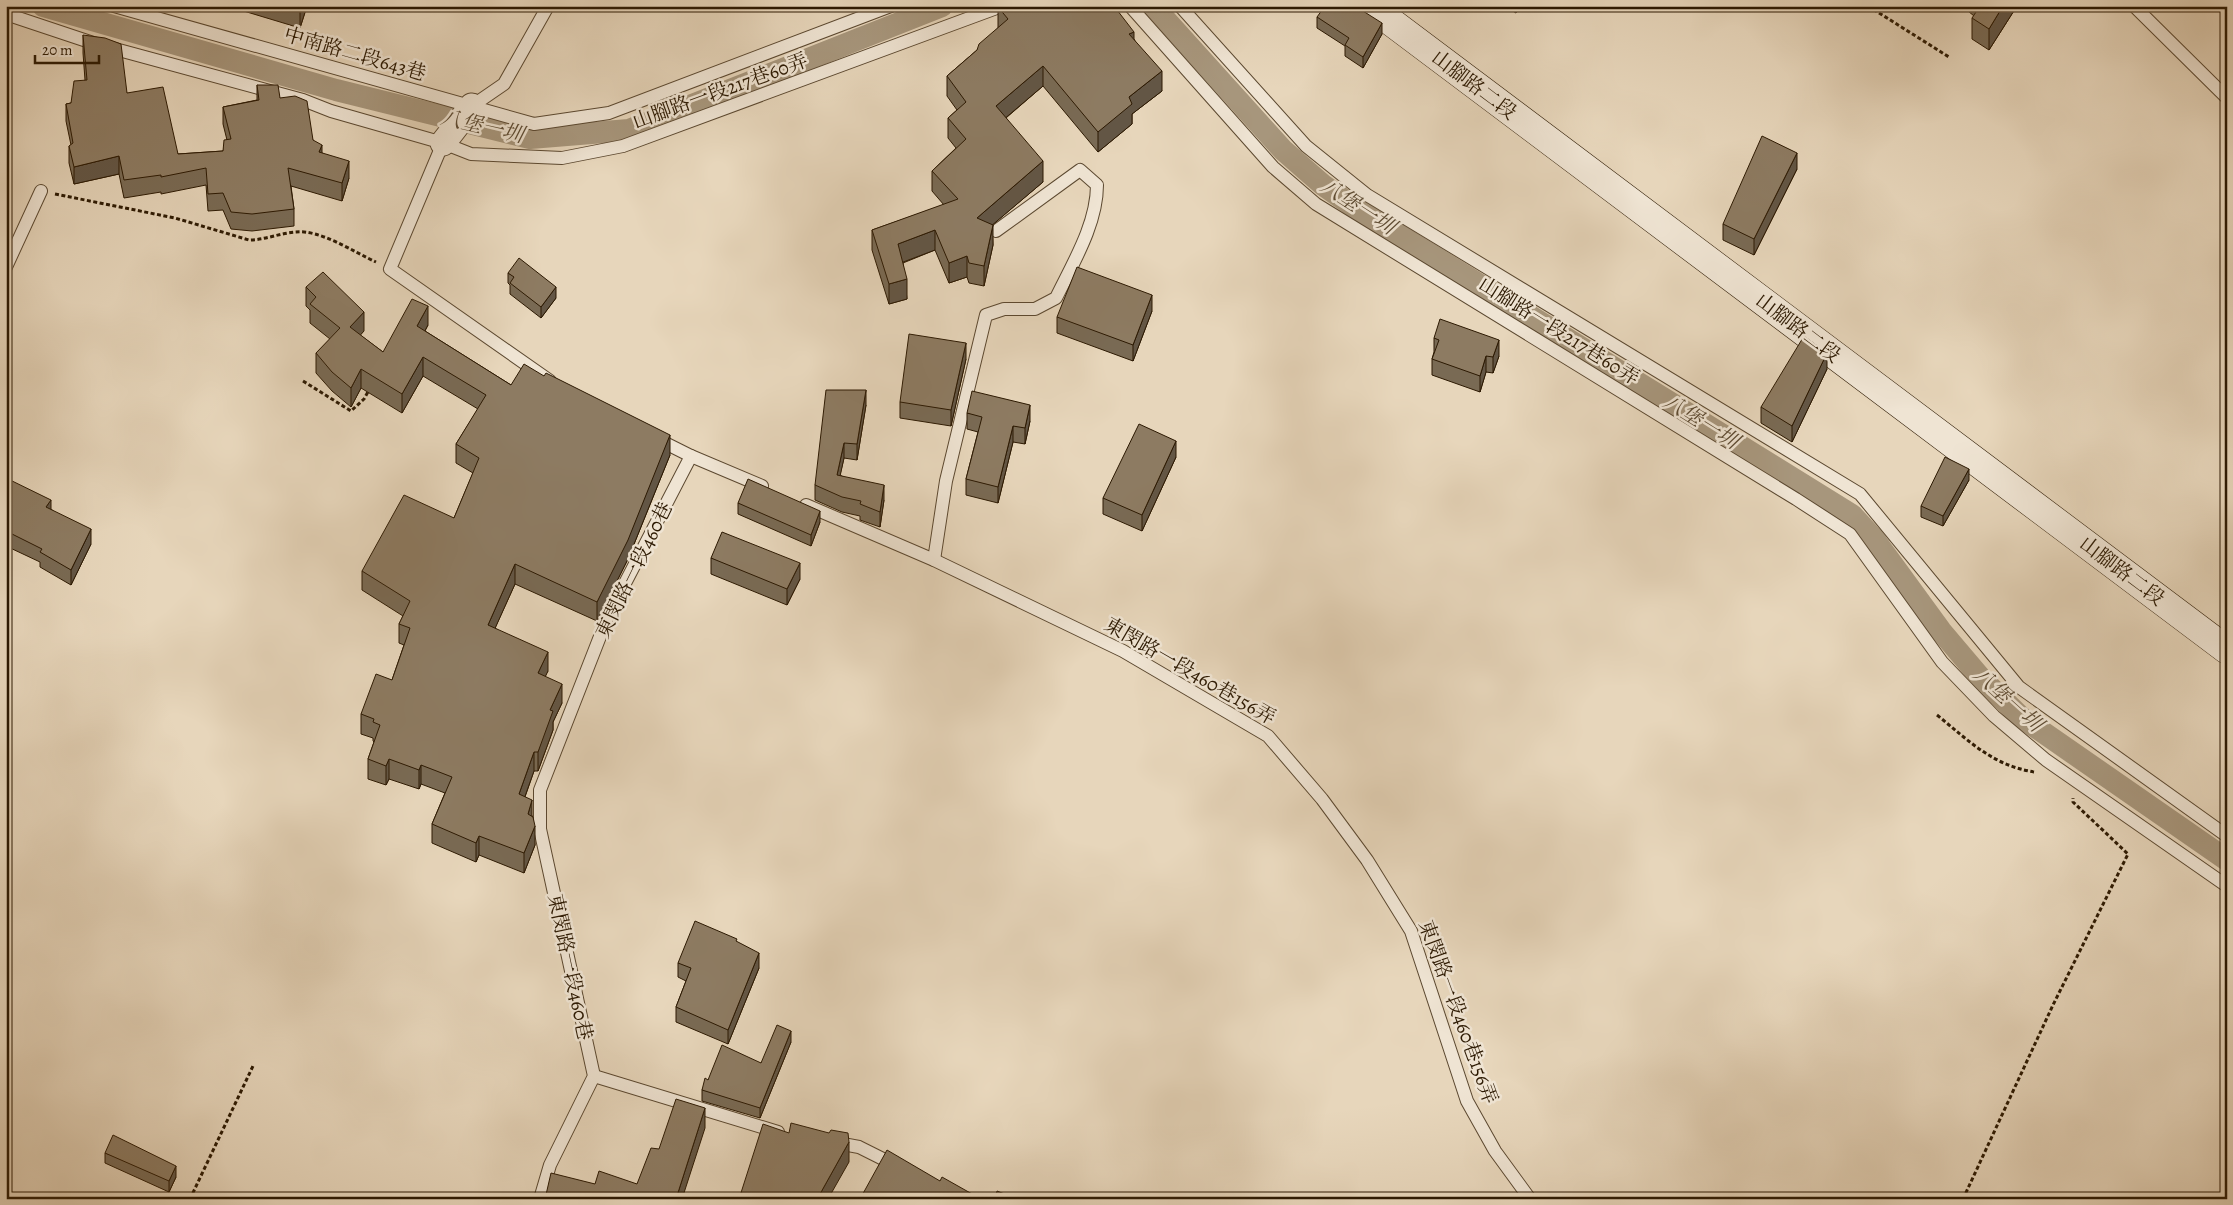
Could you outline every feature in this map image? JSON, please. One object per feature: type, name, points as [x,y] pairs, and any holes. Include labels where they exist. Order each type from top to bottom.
[{"type":"main road","name":"山腳路二段","points":[[1370,6],[2227,650]]},
{"type":"street","points":[[442,143],[472,106]]},
{"type":"lane","name":"中南路二段643巷","points":[[114,6],[534,124],[609,113],[891,6]]},
{"type":"lane","points":[[472,106],[504,84],[548,6]]},
{"type":"lane","name":"山腳路一段217巷60弄","points":[[6,14],[93,43],[303,100],[331,111],[442,143],[471,154],[562,158],[623,146],[1002,6]]},
{"type":"lane","name":"山腳路一段217巷60弄","points":[[1130,6],[1273,167],[1316,204],[1850,534],[1942,662],[1994,716],[2046,760],[2227,886]]},
{"type":"lane","points":[[1180,6],[1306,146],[1367,195],[1860,494],[2019,687],[2227,836]]},
{"type":"lane","points":[[2134,6],[2227,98]]},
{"type":"lane","points":[[442,143],[390,269],[563,390]]},
{"type":"lane","points":[[934,560],[946,481],[986,315],[1004,309],[1034,309],[1056,298],[1090,223],[1097,200],[1097,184],[1080,170],[996,231]]},
{"type":"lane","points":[[6,267],[41,191]]},
{"type":"lane","points":[[640,430],[691,456],[772,490]]},
{"type":"lane","name":"東閔路一段460巷","points":[[594,1076],[540,829],[540,790],[608,616],[691,456]]},
{"type":"lane","name":"東閔路一段460巷156弄","points":[[799,502],[934,560],[1123,651],[1268,736],[1322,799],[1367,860],[1410,931],[1468,1101],[1495,1151],[1530,1199]]},
{"type":"lane","points":[[540,1199],[550,1165],[594,1076],[776,1132],[794,1135]]},
{"type":"lane","points":[[822,1140],[859,1147],[909,1172]]},
{"type":"path","points":[[1868,6],[1949,57]]},
{"type":"path","points":[[41,191],[175,218],[249,240],[262,240],[295,232],[310,232],[390,269]]},
{"type":"path","points":[[303,381],[351,411],[364,399],[373,382]]},
{"type":"path","points":[[1937,716],[1993,760],[2018,770],[2036,773]]},
{"type":"path","points":[[1963,1199],[2052,1005],[2128,854],[2073,802],[2073,779]]},
{"type":"path","points":[[190,1199],[252,1066]]},
{"type":"building","points":[[282,6],[302,6],[300,12]]},
{"type":"building","points":[[999,6],[1114,6],[1134,32],[1129,34],[1162,71],[1129,97],[1132,104],[1098,132],[1043,66],[996,106],[1043,161],[977,218],[993,225],[984,266],[969,263],[967,256],[949,263],[935,230],[898,244],[907,279],[889,284],[872,230],[958,199],[932,171],[966,139],[948,118],[966,102],[947,76],[977,50],[979,44],[1008,19]]},
{"type":"building","points":[[1325,6],[1355,6],[1382,23],[1363,57],[1345,45],[1349,38],[1317,17]]},
{"type":"building","points":[[1980,6],[2003,6],[1989,29],[1972,18]]},
{"type":"building","points":[[83,35],[105,38],[121,44],[127,93],[163,87],[178,154],[223,151],[224,140],[231,139],[223,107],[259,100],[257,85],[278,85],[280,98],[295,96],[307,101],[313,140],[322,145],[319,152],[349,161],[342,183],[288,168],[294,209],[252,214],[231,212],[223,193],[208,194],[206,168],[161,177],[161,175],[124,180],[119,156],[74,167],[69,146],[73,143],[66,104],[71,103],[74,81],[87,80]]},
{"type":"building","points":[[1762,136],[1797,153],[1754,239],[1723,224]]},
{"type":"building","points":[[519,258],[556,287],[541,307],[510,283],[514,277],[508,273]]},
{"type":"building","points":[[1077,267],[1152,295],[1133,345],[1057,317]]},
{"type":"building","points":[[323,272],[364,312],[350,327],[383,352],[412,299],[428,306],[417,326],[511,385],[524,364],[544,376],[546,373],[670,435],[628,540],[597,602],[515,564],[488,625],[548,652],[538,673],[562,684],[550,710],[553,711],[538,752],[534,752],[519,794],[532,800],[528,814],[533,817],[535,826],[524,853],[479,836],[476,843],[432,824],[452,777],[421,765],[419,770],[389,759],[386,766],[368,759],[380,725],[373,722],[374,719],[361,714],[376,674],[392,680],[410,628],[399,624],[410,601],[362,571],[404,495],[454,518],[479,458],[456,444],[486,395],[423,357],[402,394],[361,369],[351,388],[332,372],[316,353],[340,328],[310,304],[316,297],[306,287]]},
{"type":"building","points":[[1440,319],[1499,340],[1493,357],[1486,356],[1480,376],[1432,359],[1439,340],[1434,338]]},
{"type":"building","points":[[909,334],[966,343],[951,410],[900,402]]},
{"type":"building","points":[[1804,336],[1827,353],[1792,426],[1761,407]]},
{"type":"building","points":[[826,390],[866,390],[857,444],[844,443],[837,475],[884,485],[880,512],[860,504],[861,501],[842,497],[815,485]]},
{"type":"building","points":[[972,391],[1030,405],[1025,428],[1013,426],[998,487],[966,479],[982,417],[967,413]]},
{"type":"building","points":[[1139,424],[1176,441],[1142,515],[1103,498]]},
{"type":"building","points":[[1945,457],[1969,469],[1943,516],[1921,506]]},
{"type":"building","points":[[6,478],[51,500],[46,507],[91,529],[71,570],[40,552],[42,549],[6,531]]},
{"type":"building","points":[[748,479],[820,511],[811,535],[738,503]]},
{"type":"building","points":[[722,532],[800,563],[787,589],[711,558]]},
{"type":"building","points":[[695,921],[737,939],[736,941],[759,953],[728,1030],[676,1007],[691,968],[678,963]]},
{"type":"building","points":[[777,1025],[791,1031],[760,1108],[702,1090],[705,1078],[708,1080],[722,1045],[761,1063]]},
{"type":"building","points":[[676,1099],[705,1108],[676,1199],[545,1199],[551,1173],[595,1184],[599,1171],[637,1184],[651,1148],[659,1149]]},
{"type":"building","points":[[791,1123],[829,1133],[831,1130],[848,1133],[849,1142],[820,1194],[829,1199],[739,1199],[763,1124],[789,1133]]},
{"type":"building","points":[[113,1135],[176,1166],[169,1181],[105,1153]]},
{"type":"building","points":[[887,1150],[940,1181],[942,1177],[981,1199],[860,1199]]},
{"type":"building","points":[[997,1191],[1017,1199],[995,1199]]},
{"type":"waterway","name":"八堡一圳","points":[[43,6],[336,90],[530,138],[629,130],[942,6]]},
{"type":"waterway","name":"八堡一圳","points":[[1153,6],[1283,150],[1323,185],[1357,209],[1852,515],[1874,539],[1941,631],[1980,677],[2021,717],[2227,860]]}]
